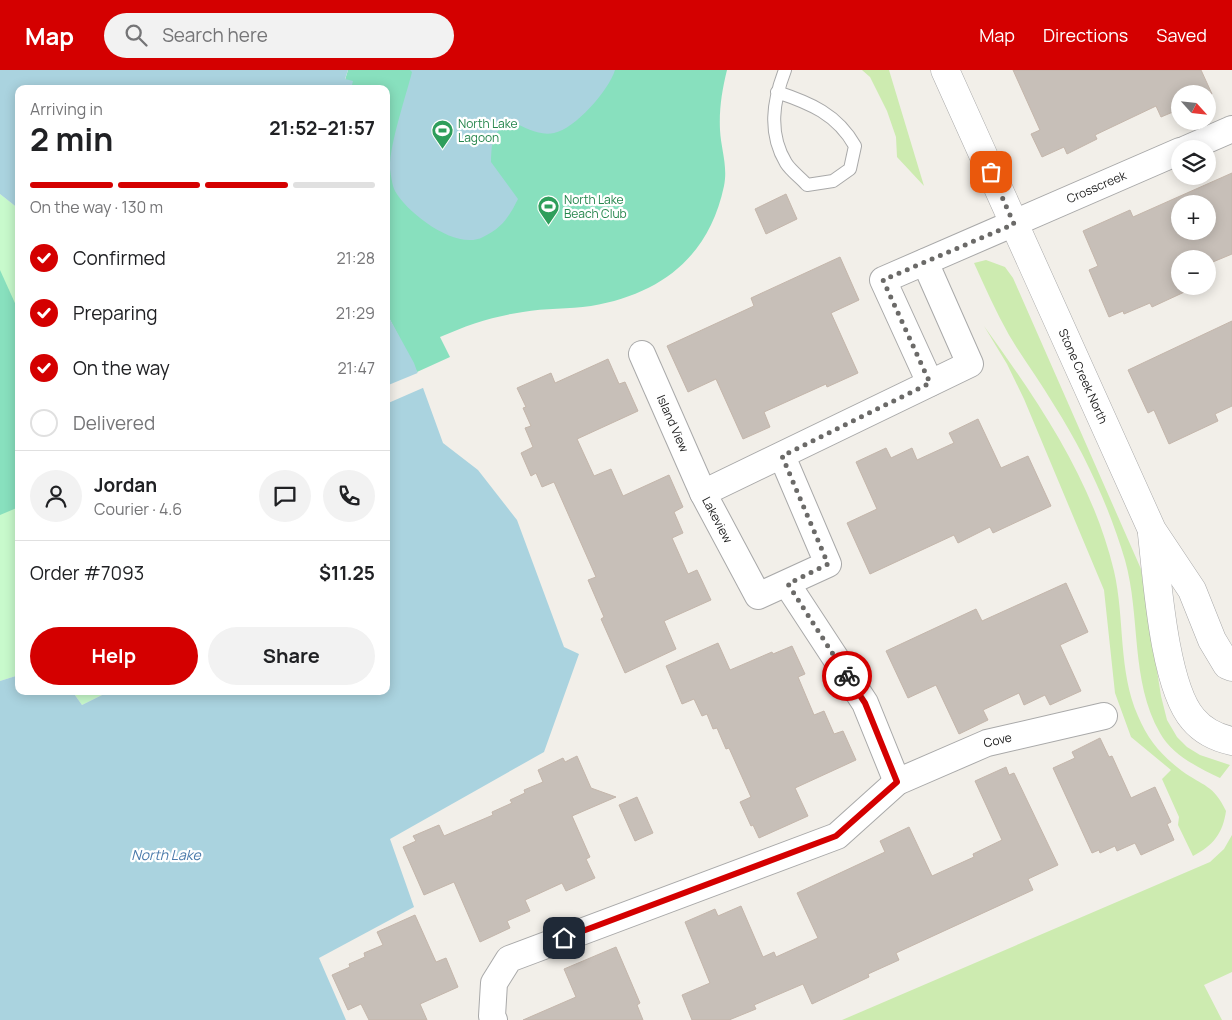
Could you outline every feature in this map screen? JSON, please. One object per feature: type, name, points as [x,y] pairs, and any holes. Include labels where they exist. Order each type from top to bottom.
[{"type":"street","name":"Stone Creek North","points":[[945,70],[1152,530],[1192,590],[1212,640],[1227,665],[1232,667]]},
{"type":"street","points":[[1207,140],[1232,129]]},
{"type":"street","name":"Crosscreek","points":[[1014,224],[1171,155]]},
{"type":"street","points":[[930,383],[883,280],[1014,224]]},
{"type":"street","name":"Lakeview","points":[[782,456],[828,564],[788,584],[758,596],[702,493],[970,364],[925,262]]},
{"type":"street","name":"Island View","points":[[642,354],[702,493]]},
{"type":"street","name":"Stone Creek North","points":[[1152,530],[1160,616],[1177,687],[1192,719],[1217,738],[1232,741]]},
{"type":"street","points":[[490,1019],[494,983],[509,959],[836,836],[897,782],[865,703],[788,584]]},
{"type":"street","name":"Cove","points":[[897,782],[987,743],[1104,716]]},
{"type":"lane","points":[[777,92],[820,109],[847,132],[854,146],[850,170],[833,181],[807,185],[787,163],[773,133],[777,92],[785,70]]},
{"type":"green space","name":"North Lake Beach Club","points":[[348,70],[727,70],[721,100],[720,122],[725,179],[717,211],[707,233],[694,252],[678,268],[660,281],[639,292],[591,306],[512,314],[460,329],[440,337],[450,357],[417,372],[390,320],[390,85],[352,85],[352,82],[345,80]]},
{"type":"green space","points":[[862,70],[889,70],[924,186],[897,157],[896,137],[887,111],[870,77]]},
{"type":"green space","points":[[0,194],[15,206],[15,676],[0,681]]},
{"type":"green space","points":[[986,260],[1005,267],[1013,278],[1141,569],[1161,696],[1167,720],[1177,737],[1187,747],[1200,755],[1230,765],[1220,778],[1195,765],[1171,748],[1160,733],[1144,692],[1130,582],[1119,540],[1095,480],[1076,441],[1014,344],[995,308],[974,263]]},
{"type":"green space","points":[[0,270],[15,303],[15,509],[0,515]]},
{"type":"green space","points":[[984,326],[1043,412],[1061,442],[1092,504],[1114,571],[1120,608],[1127,681],[1142,725],[1162,753],[1182,771],[1212,791],[1222,802],[1226,811],[1225,819],[1216,838],[1206,848],[1193,856],[1178,825],[1179,817],[1162,779],[1171,770],[1131,737],[1115,693],[1104,590],[1024,399],[1007,364]]},
{"type":"green space","points":[[75,695],[102,695],[82,705]]},
{"type":"green space","points":[[1232,835],[1232,972],[1204,985],[1222,1020],[842,1020],[1210,862],[1224,849]]},
{"type":"water","points":[[0,70],[348,70],[345,79],[353,81],[352,85],[15,85],[15,206],[0,194]]},
{"type":"water","name":"North Lake Lagoon","points":[[410,70],[615,70],[599,98],[581,117],[562,130],[548,134],[533,131],[513,122],[500,129],[494,138],[491,162],[518,199],[508,217],[500,226],[490,234],[472,240],[447,235],[434,228],[411,210],[394,189],[390,159],[412,72]]},
{"type":"water","name":"North Lake","points":[[390,319],[414,363],[443,443],[478,470],[517,520],[564,647],[579,654],[544,752],[390,839],[414,907],[319,958],[346,1020],[0,1020],[0,681],[15,676],[15,695],[75,695],[82,705],[102,695],[390,695]]},
{"type":"pier","points":[[420,372],[425,387],[390,402],[390,384]]},
{"type":"building","points":[[1013,70],[1201,70],[1208,85],[1171,85],[1171,113],[1161,117],[1156,106],[1095,135],[1097,139],[1067,154],[1064,147],[1042,157],[1031,134],[1040,130]]},
{"type":"building","points":[[1232,173],[1232,254],[1216,261],[1216,250],[1171,250],[1171,295],[1178,295],[1152,307],[1150,303],[1124,314],[1123,311],[1109,317],[1089,270],[1098,266],[1083,231],[1130,210],[1133,217],[1171,200],[1171,240],[1216,240],[1216,195],[1182,195],[1205,185],[1216,185],[1216,180]]},
{"type":"building","points":[[786,194],[797,219],[766,234],[755,209]]},
{"type":"building","points":[[840,257],[859,300],[831,313],[858,373],[827,387],[826,384],[764,412],[770,427],[743,439],[716,379],[688,392],[667,346],[754,306],[751,298]]},
{"type":"building","points":[[1232,321],[1232,406],[1215,414],[1218,421],[1169,444],[1154,410],[1148,413],[1128,370]]},
{"type":"building","points":[[608,359],[619,384],[625,382],[638,411],[577,439],[594,476],[611,469],[623,496],[669,475],[683,507],[674,512],[683,533],[672,538],[688,574],[697,570],[711,600],[664,621],[676,649],[625,673],[601,619],[604,617],[588,580],[596,577],[554,482],[542,487],[536,473],[531,476],[521,453],[533,447],[525,428],[531,426],[523,408],[526,407],[517,388],[551,373],[555,383]]},
{"type":"building","points":[[978,419],[1001,468],[1028,456],[1051,506],[993,533],[990,527],[958,543],[954,535],[870,574],[847,523],[877,509],[856,462],[886,448],[891,458],[912,448],[917,460],[954,443],[949,433]]},
{"type":"building","points":[[1066,583],[1088,632],[1060,645],[1081,691],[1050,705],[1045,695],[1024,705],[1019,693],[983,710],[988,720],[959,734],[936,685],[908,698],[886,651],[976,609],[982,621]]},
{"type":"building","points":[[718,643],[730,670],[772,652],[773,654],[792,646],[805,674],[798,677],[814,715],[824,711],[834,734],[843,731],[856,760],[795,788],[808,816],[759,838],[740,802],[751,797],[729,748],[726,749],[717,728],[713,729],[707,714],[702,716],[694,699],[682,704],[666,666]]},
{"type":"building","points":[[1100,738],[1109,757],[1112,756],[1131,798],[1155,787],[1171,822],[1167,824],[1174,840],[1141,855],[1135,843],[1117,851],[1115,846],[1100,853],[1099,850],[1092,853],[1053,768],[1075,758],[1072,752]]},
{"type":"building","points":[[577,756],[591,788],[616,797],[572,816],[590,857],[586,859],[595,878],[566,891],[562,883],[525,900],[530,911],[507,921],[510,928],[480,942],[454,882],[424,895],[403,847],[416,841],[413,836],[439,825],[444,836],[493,815],[492,812],[512,803],[510,800],[525,793],[524,790],[543,782],[538,770],[563,758],[565,762]]},
{"type":"building","points":[[1006,767],[1009,775],[1014,773],[1058,865],[1028,879],[1033,890],[896,953],[899,960],[868,974],[869,977],[812,1004],[803,984],[754,1005],[756,1009],[729,1020],[692,1020],[682,995],[710,983],[685,922],[715,909],[718,916],[741,906],[763,957],[774,952],[776,957],[818,938],[797,893],[885,852],[880,841],[909,827],[932,876],[974,857],[973,854],[1002,840],[975,781]]},
{"type":"building","points":[[637,797],[653,833],[635,841],[619,805]]},
{"type":"building","points":[[415,915],[436,962],[446,958],[458,987],[420,1004],[427,1020],[369,1020],[361,1004],[348,1010],[332,975],[350,967],[349,964],[365,957],[364,953],[383,945],[377,932]]},
{"type":"building","points":[[616,947],[640,1003],[637,1005],[643,1020],[523,1020],[576,997],[564,969]]},
{"type":"way so far","points":[[847,676],[788,584],[828,564],[782,456],[930,383],[883,280],[1014,224],[991,172]]},
{"type":"place","name":"North Lake Lagoon","points":[[442,150]]},
{"type":"place","name":"North Lake Beach Club","points":[[548,226]]},
{"type":"route","points":[[564,938],[836,836],[897,782],[865,703],[847,676]]}]
